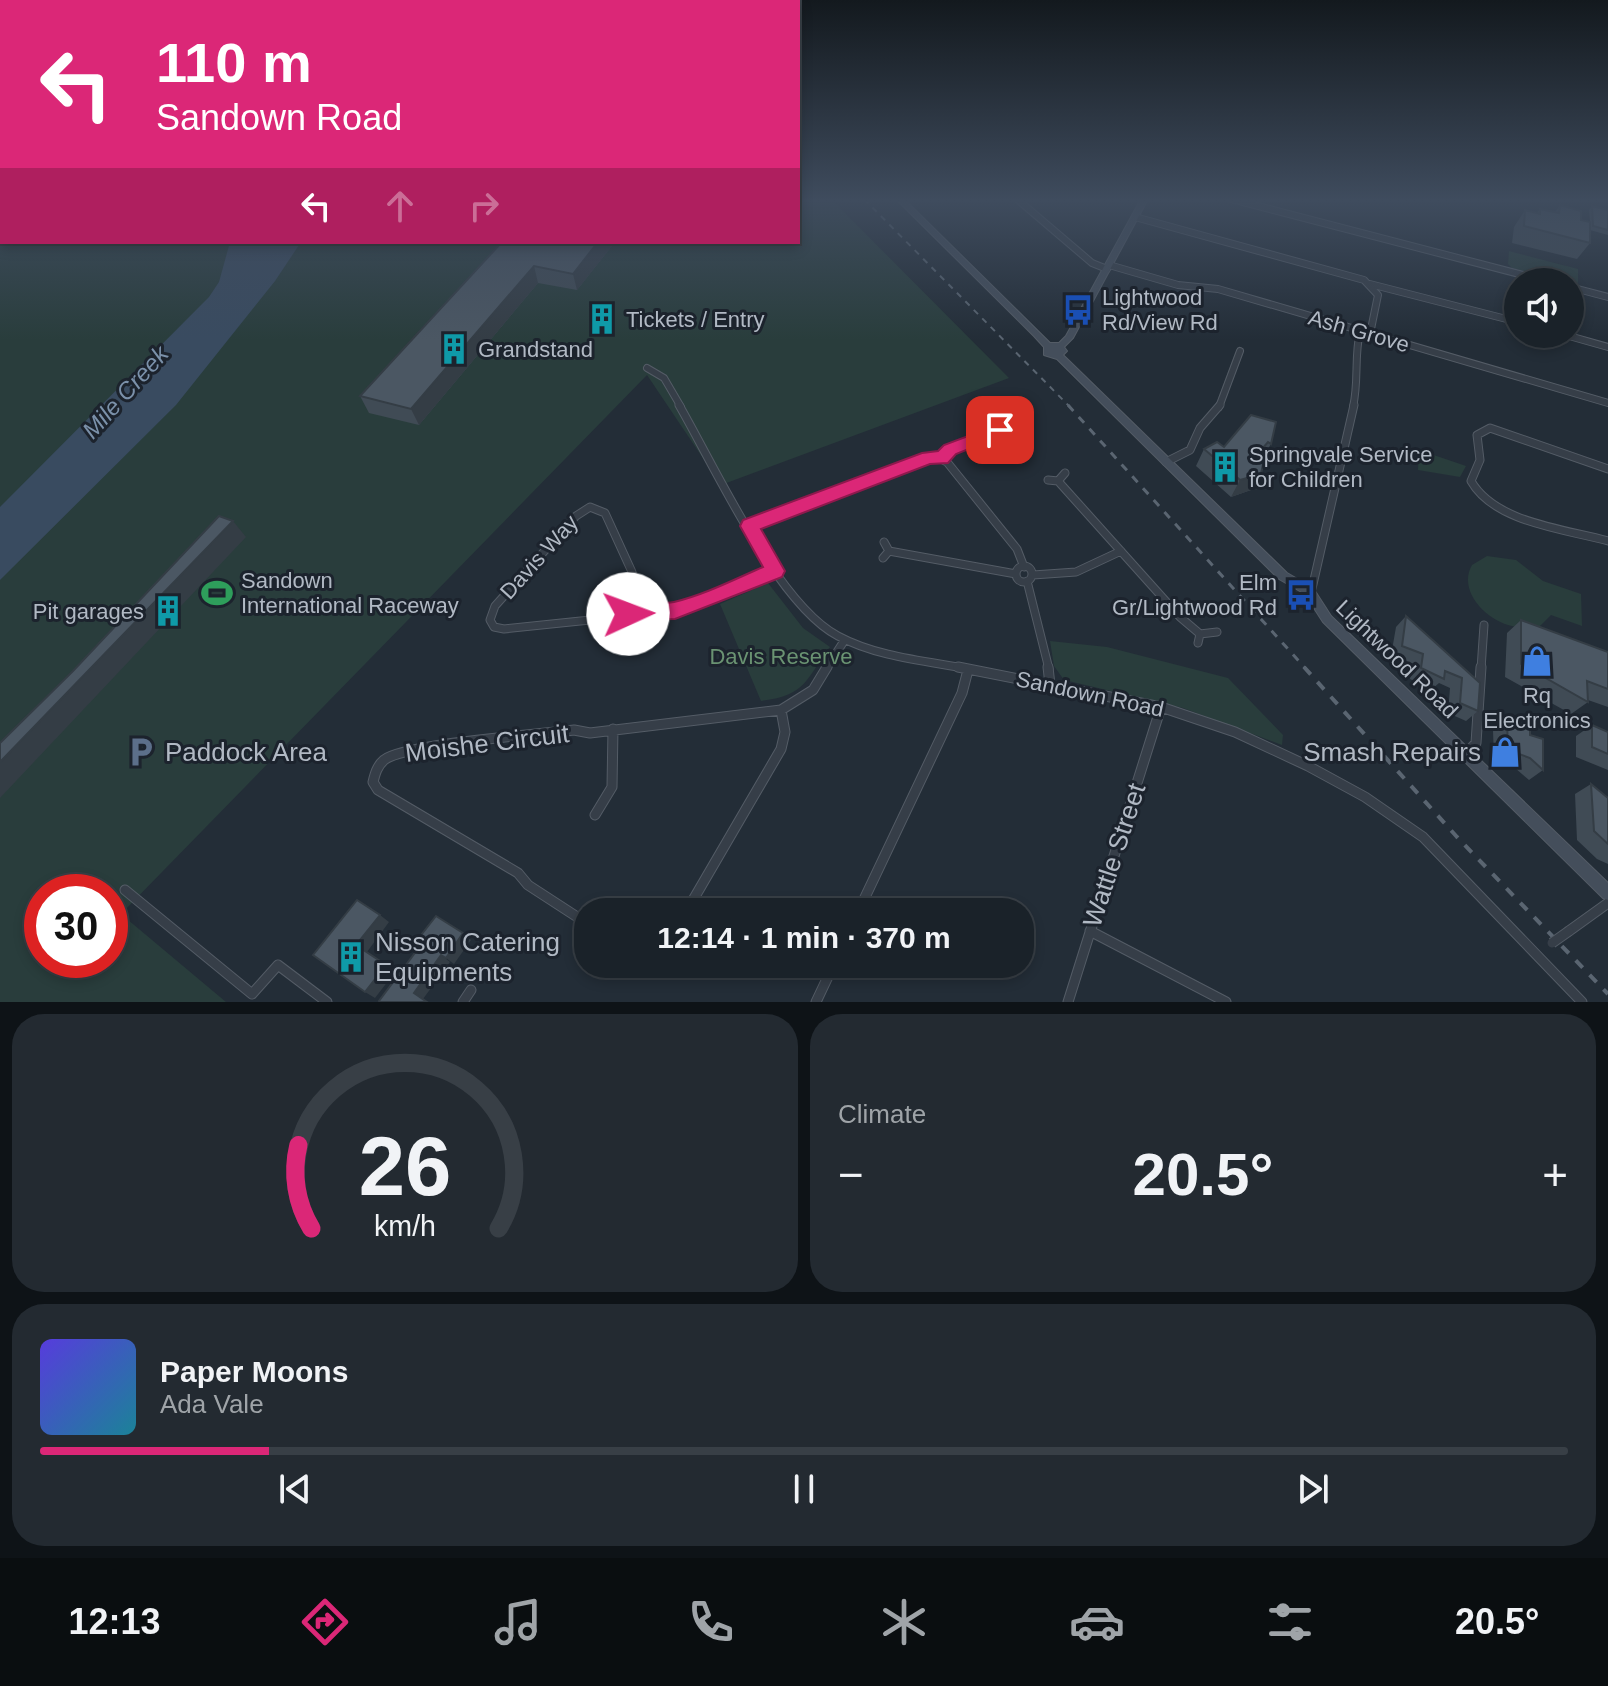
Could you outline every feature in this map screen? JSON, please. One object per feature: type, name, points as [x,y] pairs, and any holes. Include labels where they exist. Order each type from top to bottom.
[{"type":"main road","points":[[946,246],[1048,346],[1059,351],[1119,246]]},
{"type":"main road","name":"Lightwood Road","points":[[1059,351],[1166,462],[1283,576],[1311,593],[1315,606],[1327,619],[1608,893]]},
{"type":"street","name":"Ash Grove","points":[[1072,246],[1092,263],[1178,285],[1214,288],[1608,403]]},
{"type":"street","points":[[1236,246],[1504,318]]},
{"type":"street","points":[[1411,246],[1504,270]]},
{"type":"street","points":[[1370,284],[1378,298],[1370,334]]},
{"type":"street","points":[[1584,291],[1608,297]]},
{"type":"street","points":[[1311,593],[1315,587],[1357,389],[1354,358],[1360,331]]},
{"type":"street","points":[[1584,340],[1608,347]]},
{"type":"street","points":[[1166,462],[1190,450],[1200,428],[1219,407],[1240,351]]},
{"type":"street","name":"Sandown Road","points":[[647,368],[664,378],[775,571],[802,611],[844,641],[880,652],[1161,707],[1235,732],[1281,753],[1404,822],[1440,851],[1582,1002]]},
{"type":"street","points":[[749,526],[929,458],[942,458],[953,448],[1023,421]]},
{"type":"street","points":[[1608,469],[1512,433],[1490,428],[1477,435],[1480,460],[1471,481],[1477,496],[1494,507],[1608,541]]},
{"type":"street","points":[[942,458],[1017,549],[1030,578],[1032,610],[1048,648],[1050,685]]},
{"type":"street","points":[[1058,481],[1065,473]]},
{"type":"street","points":[[1048,480],[1058,481],[1199,638],[1217,632]]},
{"type":"street","name":"Davis Way","points":[[638,607],[622,617],[583,621],[504,629],[494,627],[490,622],[495,606],[576,516],[590,507],[605,513],[632,572],[638,607],[648,613],[675,611],[775,571]]},
{"type":"street","points":[[884,542],[886,555],[1030,578],[1073,573],[1121,551]]},
{"type":"street","points":[[1016,574],[1024,567]]},
{"type":"street","points":[[1466,754],[1476,743],[1484,625]]},
{"type":"street","name":"Moishe Circuit","points":[[574,915],[531,888],[518,873],[378,790],[373,775],[379,764],[394,754],[545,733],[613,729],[781,710],[813,690],[844,641]]},
{"type":"street","points":[[865,898],[962,693],[968,670]]},
{"type":"street","name":"Wattle Street","points":[[1068,1002],[1161,707]]},
{"type":"street","points":[[694,898],[781,749],[785,732],[781,710]]},
{"type":"street","points":[[595,815],[612,787],[613,729]]},
{"type":"street","points":[[128,892],[252,994],[278,965],[327,1002]]},
{"type":"street","points":[[1537,955],[1608,903]]},
{"type":"street","points":[[1090,931],[1226,1002]]},
{"type":"street","points":[[816,1002],[827,978]]},
{"type":"street","points":[[463,1002],[471,990]]},
{"type":"green space","name":"Sandown International Raceway","points":[[0,246],[877,246],[1009,378],[721,485],[647,375],[128,907],[128,874],[24,874],[24,978],[128,978],[128,920],[226,1002],[0,1002]]},
{"type":"green space","points":[[1509,251],[1574,268],[1512,268],[1508,264]]},
{"type":"green space","points":[[1419,450],[1466,466],[1460,477],[1418,470]]},
{"type":"green space","points":[[1487,556],[1516,560],[1543,581],[1581,594],[1582,626],[1551,615],[1538,628],[1512,626],[1493,618],[1477,603],[1468,585],[1472,565]]},
{"type":"green space","name":"Davis Reserve","points":[[768,583],[803,628],[830,647],[796,690],[761,701],[720,604]]},
{"type":"green space","points":[[1050,641],[1107,647],[1228,678],[1283,735],[1282,745],[1183,708],[1064,680],[1054,666]]},
{"type":"water","name":"Mile Creek","points":[[229,246],[298,246],[275,281],[176,405],[0,580],[0,507],[209,297],[219,282]]},
{"type":"building","points":[[499,246],[595,246],[573,274],[534,266],[411,409],[360,396]]},
{"type":"building","points":[[605,304],[610,312],[595,317],[590,308]]},
{"type":"building","points":[[1251,415],[1276,422],[1271,444],[1268,442],[1254,458],[1263,464],[1261,474],[1240,480],[1204,449],[1217,442],[1224,447]]},
{"type":"building","points":[[219,516],[233,521],[0,762],[0,743],[73,671]]},
{"type":"building","points":[[1406,616],[1480,683],[1478,711],[1460,703],[1462,678],[1445,671],[1444,679],[1421,668],[1423,654],[1402,646]]},
{"type":"building","points":[[1521,620],[1608,652],[1608,689],[1587,681],[1588,702],[1521,664]]},
{"type":"building","points":[[1507,720],[1530,728],[1530,735],[1543,739],[1543,770],[1530,758],[1508,750]]},
{"type":"building","points":[[1592,725],[1608,732],[1608,754],[1592,747]]},
{"type":"building","points":[[1591,784],[1608,798],[1608,844],[1594,831]]},
{"type":"building","name":"Nisson Catering Equipments","points":[[357,900],[380,915],[356,945],[386,965],[365,992],[313,955]]},
{"type":"building","points":[[436,916],[463,933],[446,958],[441,955],[414,993],[427,1002],[380,1002],[423,942],[418,939]]},
{"type":"railway","points":[[910,246],[1070,407]]},
{"type":"railway","points":[[1068,405],[1306,669]]},
{"type":"railway","points":[[1304,667],[1457,837],[1608,994]]},
{"type":"place","name":"Lightwood Rd/View Rd","points":[[1078,310]]},
{"type":"place","name":"Tickets / Entry","points":[[602,319]]},
{"type":"place","name":"Grandstand","points":[[454,349]]},
{"type":"place","name":"Springvale Service for Children","points":[[1225,467]]},
{"type":"place","name":"Sandown International Raceway","points":[[217,593]]},
{"type":"place","name":"Elm Gr/Lightwood Rd","points":[[1301,595]]},
{"type":"place","name":"Pit garages","points":[[168,611]]},
{"type":"place","name":"Rq Electronics","points":[[1537,661]]},
{"type":"place","name":"Paddock Area","points":[[141,752]]},
{"type":"place","name":"Smash Repairs","points":[[1505,752]]},
{"type":"place","name":"Nisson Catering Equipments","points":[[351,957]]},
{"type":"route","points":[[628,614],[638,607],[648,613],[675,611],[775,571],[749,526],[933,456],[942,458],[950,449],[1000,430]]}]
